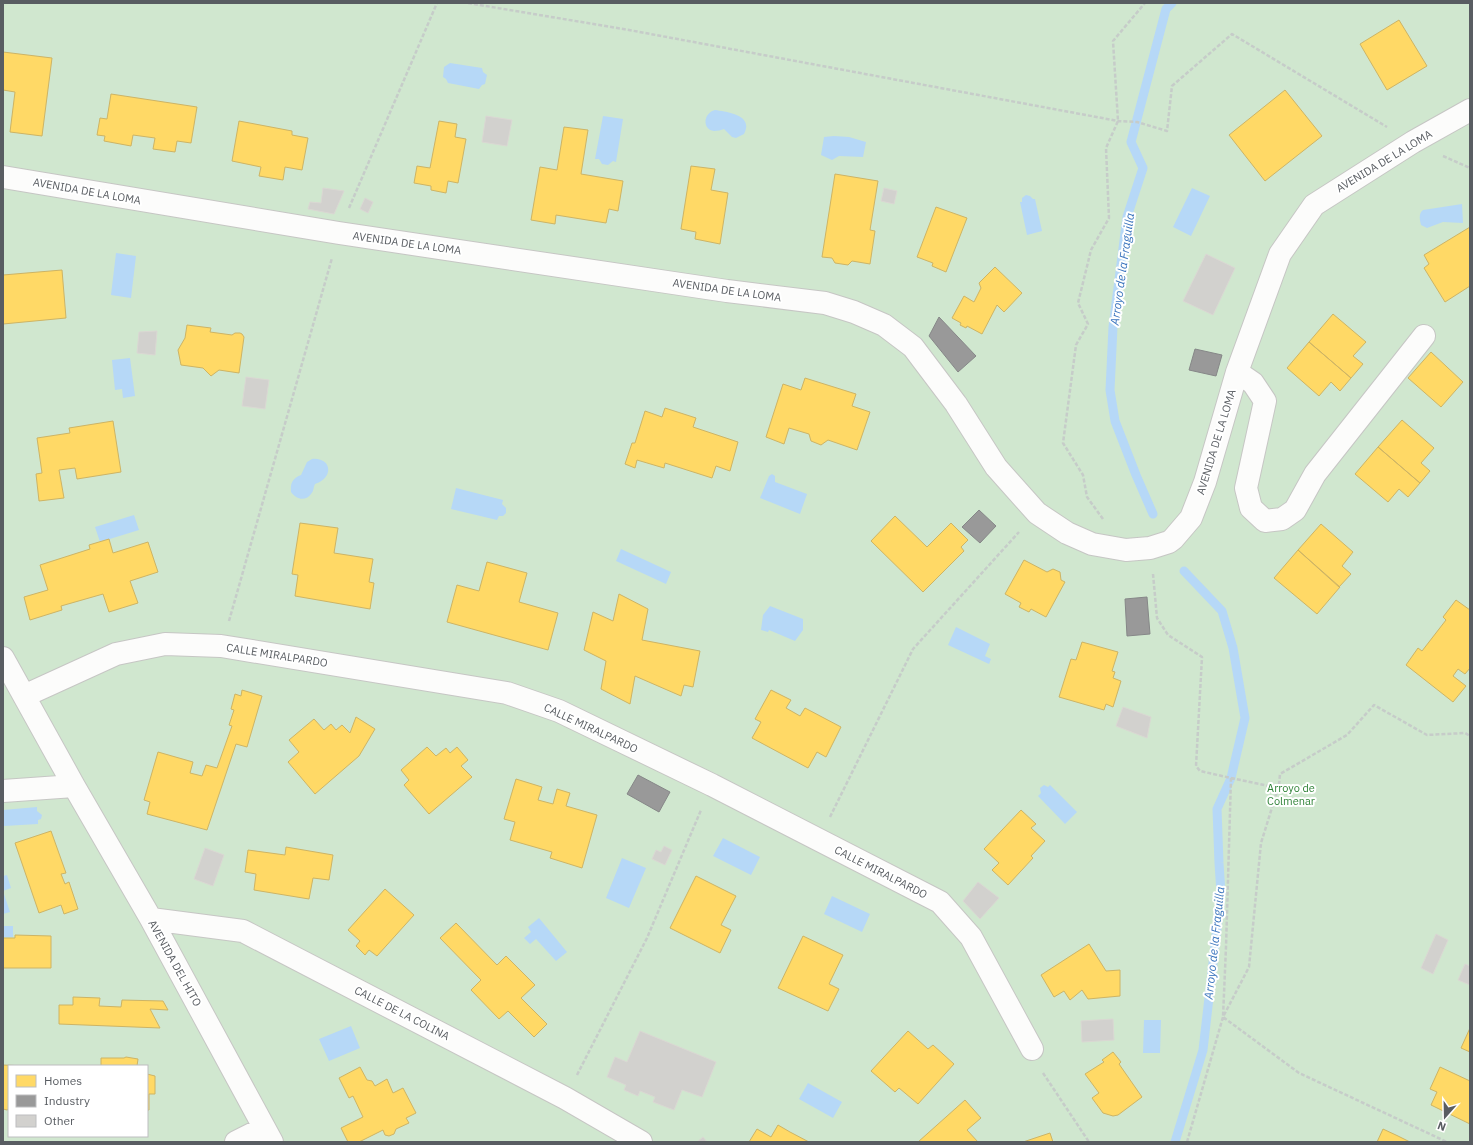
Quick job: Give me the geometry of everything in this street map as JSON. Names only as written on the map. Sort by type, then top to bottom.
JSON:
[{"type":"street","name":"AVENIDA DE LA LOMA","points":[[3,177],[339,233],[727,291],[825,303],[854,312],[884,325],[913,347],[956,404],[996,467],[1037,513],[1067,533],[1092,544],[1126,550],[1150,548],[1169,542],[1191,518],[1205,482],[1237,372],[1280,254],[1314,205],[1413,142],[1470,110]]},
{"type":"street","name":"AVENIDA DE LA LOMA","points":[[1237,372],[1253,383],[1265,401],[1246,488],[1251,508],[1265,520],[1282,519],[1295,510],[1315,474],[1424,336]]},
{"type":"street","name":"CALLE MIRALPARDO","points":[[24,696],[116,654],[165,644],[221,646],[507,693],[559,711],[712,786],[940,902],[971,937],[1032,1049]]},
{"type":"street","name":"AVENIDA DEL HITO","points":[[5,668],[24,696],[151,919],[268,1135]]},
{"type":"street","points":[[3,791],[74,786]]},
{"type":"street","name":"CALLE DE LA COLINA","points":[[151,919],[243,931],[565,1098],[641,1142]]},
{"type":"street","points":[[236,1142],[268,1135]]},
{"type":"path","points":[[221,646],[339,233],[437,3]]},
{"type":"path","points":[[468,3],[637,31],[1118,121],[1137,122],[1168,130],[1172,86],[1232,34],[1413,142],[1470,168]]},
{"type":"path","points":[[1126,550],[1087,497],[1083,475],[1063,443],[1076,345],[1088,324],[1078,303],[1091,250],[1109,218],[1106,148],[1118,121],[1113,41],[1145,3]]},
{"type":"path","points":[[819,841],[913,649],[1037,513]]},
{"type":"path","points":[[1150,548],[1157,618],[1168,636],[1202,657],[1196,766],[1200,771],[1269,786],[1279,785]]},
{"type":"path","points":[[1187,1142],[1223,1017],[1249,967],[1261,843],[1279,785],[1280,774],[1347,735],[1374,705],[1427,735],[1465,733],[1470,736]]},
{"type":"path","points":[[1223,1017],[1231,778]]},
{"type":"path","points":[[565,1098],[647,938],[712,786]]},
{"type":"path","points":[[1223,1017],[1299,1073],[1447,1142]]},
{"type":"path","points":[[1032,1049],[1044,1076],[1089,1142]]},
{"type":"green space","name":"Arroyo de Colmenar","points":[[3,3],[1470,3],[1470,1142],[3,1142]]},
{"type":"water","points":[[450,63],[482,68],[483,72],[487,75],[485,84],[479,89],[448,83],[443,77],[444,67]]},
{"type":"water","points":[[715,110],[733,113],[743,119],[746,123],[744,134],[736,138],[732,137],[724,129],[714,131],[707,128],[706,118],[708,114]]},
{"type":"water","points":[[603,116],[623,119],[616,162],[613,161],[608,165],[602,164],[599,159],[595,159]]},
{"type":"water","points":[[824,137],[849,137],[866,142],[863,157],[839,156],[832,160],[821,155]]},
{"type":"water","points":[[1192,188],[1210,196],[1191,236],[1173,227]]},
{"type":"water","points":[[1026,195],[1035,199],[1042,231],[1027,235],[1020,202],[1022,202],[1022,198]]},
{"type":"water","points":[[1462,204],[1463,223],[1443,222],[1427,228],[1421,225],[1420,215],[1423,210]]},
{"type":"water","points":[[116,253],[136,256],[131,298],[111,295]]},
{"type":"water","points":[[130,358],[135,396],[123,398],[122,389],[115,390],[112,360]]},
{"type":"water","points":[[312,459],[318,459],[327,464],[328,472],[326,477],[315,484],[313,492],[309,496],[301,499],[291,492],[291,486],[294,479],[301,475],[307,462]]},
{"type":"water","points":[[772,474],[775,476],[775,482],[807,494],[800,514],[760,498],[769,476]]},
{"type":"water","points":[[456,488],[503,500],[502,504],[506,508],[506,513],[503,516],[499,516],[497,520],[451,509]]},
{"type":"water","points":[[134,515],[139,530],[100,542],[95,527]]},
{"type":"water","points":[[621,549],[671,572],[666,584],[616,561]]},
{"type":"water","points":[[770,606],[803,619],[803,630],[795,641],[769,630],[768,632],[761,630],[763,615]]},
{"type":"water","points":[[956,627],[990,644],[985,656],[991,659],[989,664],[948,645]]},
{"type":"water","points":[[1044,785],[1048,787],[1050,785],[1077,812],[1065,824],[1038,796],[1041,793],[1040,788]]},
{"type":"water","points":[[37,807],[37,811],[42,815],[41,819],[38,820],[38,824],[4,826],[3,810]]},
{"type":"water","points":[[723,838],[760,857],[751,875],[713,856]]},
{"type":"water","points":[[622,858],[646,868],[629,908],[606,898]]},
{"type":"water","points":[[7,875],[11,888],[3,891],[3,876]]},
{"type":"water","points":[[3,891],[10,912],[3,914]]},
{"type":"water","points":[[832,896],[870,914],[862,932],[824,914]]},
{"type":"water","points":[[539,918],[567,952],[556,961],[536,939],[530,944],[524,938],[531,932],[528,927]]},
{"type":"water","points":[[3,926],[13,926],[13,937],[3,937]]},
{"type":"water","points":[[1144,1020],[1161,1020],[1160,1053],[1143,1053]]},
{"type":"water","points":[[351,1026],[360,1048],[329,1061],[319,1039]]},
{"type":"water","points":[[808,1083],[842,1102],[833,1118],[799,1099]]},
{"type":"building: Homes","points":[[1399,20],[1427,66],[1387,90],[1360,44]]},
{"type":"building: Homes","points":[[3,52],[52,58],[42,136],[10,132],[15,92],[3,90]]},
{"type":"building: Homes","points":[[1285,90],[1322,136],[1265,181],[1229,135]]},
{"type":"building: Homes","points":[[111,94],[197,107],[191,143],[177,141],[175,152],[153,149],[155,138],[133,135],[131,146],[104,141],[105,136],[97,135],[100,118],[107,119]]},
{"type":"building: Homes","points":[[239,121],[292,131],[292,135],[308,138],[302,170],[285,167],[283,180],[259,176],[261,167],[232,161]]},
{"type":"building: Homes","points":[[439,121],[457,124],[455,137],[466,139],[458,183],[448,181],[446,193],[431,190],[431,186],[414,183],[417,166],[430,168]]},
{"type":"building: Homes","points":[[564,127],[588,130],[581,174],[623,181],[618,211],[609,209],[606,223],[556,215],[555,224],[531,220],[540,167],[557,170]]},
{"type":"building: Homes","points":[[691,166],[715,169],[711,190],[728,193],[720,244],[695,239],[696,232],[681,229]]},
{"type":"building: Homes","points":[[835,174],[878,181],[870,230],[875,231],[870,264],[852,261],[848,265],[835,263],[832,258],[822,257]]},
{"type":"building: Homes","points":[[936,207],[967,218],[946,272],[932,266],[933,263],[917,257]]},
{"type":"building: Homes","points":[[1470,227],[1470,286],[1445,302],[1424,268],[1429,264],[1424,255]]},
{"type":"building: Homes","points":[[995,267],[1022,293],[1004,312],[997,305],[982,334],[967,326],[966,328],[960,325],[961,323],[952,318],[964,296],[974,302],[981,288],[979,283]]},
{"type":"building: Homes","points":[[62,270],[66,318],[3,324],[3,275]]},
{"type":"building: Homes","points":[[1333,314],[1366,342],[1353,356],[1363,364],[1351,378],[1309,342]]},
{"type":"building: Homes","points":[[187,325],[211,328],[210,332],[232,335],[235,333],[242,334],[244,337],[239,373],[219,370],[211,376],[203,368],[181,365],[178,350],[185,338]]},
{"type":"building: Homes","points":[[1309,342],[1351,378],[1340,391],[1331,382],[1319,396],[1287,368]]},
{"type":"building: Homes","points":[[1431,352],[1463,382],[1441,407],[1408,378]]},
{"type":"building: Homes","points":[[805,378],[856,394],[852,406],[870,412],[857,450],[828,440],[821,445],[811,441],[809,434],[789,428],[784,444],[766,437],[783,384],[801,390]]},
{"type":"building: Homes","points":[[665,408],[696,418],[693,427],[738,442],[730,471],[716,466],[712,478],[665,463],[664,468],[637,460],[635,468],[625,464],[632,443],[635,443],[645,411],[662,417]]},
{"type":"building: Homes","points":[[1402,420],[1434,448],[1421,463],[1430,471],[1420,483],[1378,447]]},
{"type":"building: Homes","points":[[113,421],[121,472],[77,479],[75,468],[59,470],[64,498],[39,501],[36,474],[42,473],[37,438],[70,433],[69,428]]},
{"type":"building: Homes","points":[[1378,447],[1420,483],[1408,497],[1399,489],[1388,502],[1355,474]]},
{"type":"building: Homes","points":[[895,516],[927,547],[951,523],[968,540],[961,547],[964,551],[923,592],[871,541]]},
{"type":"building: Homes","points":[[300,523],[338,528],[334,553],[373,559],[369,582],[374,583],[370,609],[295,596],[298,575],[292,574]]},
{"type":"building: Homes","points":[[1321,524],[1353,552],[1342,566],[1351,574],[1339,587],[1298,550]]},
{"type":"building: Homes","points":[[109,539],[113,553],[148,542],[158,572],[130,581],[138,603],[109,612],[103,594],[61,606],[62,610],[30,620],[24,597],[48,590],[40,565],[90,549],[89,545]]},
{"type":"building: Homes","points":[[1298,550],[1340,587],[1317,614],[1274,578]]},
{"type":"building: Homes","points":[[1024,560],[1047,572],[1053,569],[1060,572],[1061,580],[1065,582],[1046,617],[1031,609],[1029,612],[1019,607],[1021,603],[1005,594]]},
{"type":"building: Homes","points":[[487,562],[527,573],[519,602],[558,613],[548,650],[447,622],[457,585],[479,591]]},
{"type":"building: Homes","points":[[619,594],[648,609],[642,640],[700,651],[693,687],[684,685],[681,696],[635,676],[630,704],[601,689],[606,661],[584,650],[593,612],[613,621]]},
{"type":"building: Homes","points":[[1456,600],[1470,610],[1470,668],[1465,674],[1458,669],[1453,676],[1466,686],[1453,702],[1406,665],[1418,648],[1422,651],[1446,620],[1443,617]]},
{"type":"building: Homes","points":[[1082,642],[1118,652],[1112,671],[1115,672],[1113,678],[1121,681],[1113,707],[1106,704],[1104,710],[1059,697],[1071,659],[1076,660]]},
{"type":"building: Homes","points":[[242,690],[262,696],[247,747],[236,744],[207,830],[147,814],[150,802],[144,800],[158,752],[193,762],[190,773],[202,776],[206,765],[217,768],[232,726],[229,725],[234,710],[231,709],[235,694],[241,696]]},
{"type":"building: Homes","points":[[771,690],[791,700],[786,708],[800,716],[805,708],[841,727],[826,757],[817,752],[808,768],[752,738],[761,722],[755,719]]},
{"type":"building: Homes","points":[[356,717],[375,729],[359,756],[315,794],[288,762],[299,752],[289,740],[314,719],[324,730],[331,724],[336,730],[342,725],[350,733]]},
{"type":"building: Homes","points":[[427,747],[436,756],[446,748],[450,753],[457,747],[468,760],[461,766],[472,777],[429,814],[404,785],[409,780],[401,770]]},
{"type":"building: Homes","points":[[516,779],[542,787],[538,800],[553,804],[557,789],[570,793],[566,806],[597,815],[582,868],[550,858],[552,852],[510,840],[515,822],[504,819]]},
{"type":"building: Homes","points":[[1021,810],[1036,824],[1031,828],[1045,841],[1031,856],[1033,858],[1008,885],[992,870],[999,863],[984,849]]},
{"type":"building: Homes","points":[[51,831],[66,873],[61,874],[65,884],[69,882],[78,909],[64,914],[61,905],[39,913],[15,843]]},
{"type":"building: Homes","points":[[286,847],[333,855],[329,880],[313,878],[309,899],[254,890],[256,874],[245,872],[248,850],[285,855]]},
{"type":"building: Homes","points":[[696,876],[736,896],[721,925],[731,930],[720,953],[670,928]]},
{"type":"building: Homes","points":[[385,889],[414,915],[377,956],[369,950],[365,955],[356,946],[360,941],[348,930]]},
{"type":"building: Homes","points":[[456,923],[497,965],[506,956],[535,985],[521,998],[547,1024],[534,1037],[508,1011],[499,1019],[471,990],[481,980],[440,938]]},
{"type":"building: Homes","points":[[15,935],[51,936],[51,968],[3,968],[3,938],[15,938]]},
{"type":"building: Homes","points":[[803,936],[843,955],[829,984],[839,989],[828,1011],[778,988]]},
{"type":"building: Homes","points":[[1089,944],[1106,971],[1120,970],[1120,996],[1088,999],[1082,990],[1070,1000],[1064,991],[1054,997],[1041,975]]},
{"type":"building: Homes","points":[[73,997],[100,998],[99,1006],[121,1007],[122,1000],[163,1001],[168,1010],[150,1009],[160,1028],[59,1024],[59,1005],[73,1005]]},
{"type":"building: Homes","points":[[1470,1028],[1470,1052],[1461,1048]]},
{"type":"building: Homes","points":[[908,1031],[928,1049],[933,1045],[954,1064],[918,1104],[899,1088],[895,1092],[871,1071]]},
{"type":"building: Homes","points":[[1113,1052],[1121,1062],[1119,1064],[1142,1097],[1118,1115],[1113,1116],[1103,1113],[1092,1098],[1099,1093],[1085,1074],[1104,1062],[1102,1060]]},
{"type":"building: Homes","points":[[101,1058],[138,1059],[137,1065],[101,1065]]},
{"type":"building: Homes","points":[[3,1065],[8,1065],[8,1110],[3,1109]]},
{"type":"building: Homes","points":[[360,1067],[367,1080],[372,1081],[375,1086],[387,1079],[393,1093],[403,1088],[416,1113],[406,1118],[409,1123],[396,1129],[394,1134],[389,1136],[385,1135],[383,1130],[359,1142],[348,1142],[341,1128],[363,1117],[353,1096],[349,1098],[339,1078]]},
{"type":"building: Homes","points":[[1440,1067],[1470,1081],[1470,1124],[1431,1105],[1437,1092],[1430,1089]]},
{"type":"building: Homes","points":[[148,1074],[155,1076],[155,1094],[149,1094],[149,1110]]},
{"type":"building: Homes","points":[[965,1100],[981,1118],[967,1130],[978,1142],[918,1142]]},
{"type":"building: Homes","points":[[778,1125],[809,1142],[749,1142],[757,1129],[771,1137]]},
{"type":"building: Homes","points":[[1383,1129],[1398,1136],[1410,1142],[1377,1142]]},
{"type":"building: Homes","points":[[1050,1133],[1053,1142],[1023,1142]]},
{"type":"building: Industry","points":[[939,317],[976,356],[958,372],[929,336]]},
{"type":"building: Industry","points":[[1195,349],[1222,355],[1216,376],[1189,370]]},
{"type":"building: Industry","points":[[979,510],[996,526],[980,543],[962,527]]},
{"type":"building: Industry","points":[[1147,597],[1150,634],[1127,636],[1125,599]]},
{"type":"building: Industry","points":[[638,775],[670,792],[659,812],[627,794]]},
{"type":"building: Other","points":[[486,116],[512,120],[507,146],[482,142]]},
{"type":"building: Other","points":[[323,188],[344,191],[334,214],[308,209],[310,202],[321,203]]},
{"type":"building: Other","points":[[884,188],[897,191],[894,204],[881,201]]},
{"type":"building: Other","points":[[365,198],[373,202],[368,213],[360,209]]},
{"type":"building: Other","points":[[1206,254],[1235,268],[1213,315],[1183,301]]},
{"type":"building: Other","points":[[157,331],[155,355],[137,353],[139,332]]},
{"type":"building: Other","points":[[246,377],[269,380],[265,409],[242,406]]},
{"type":"building: Other","points":[[1123,707],[1151,717],[1147,738],[1116,726]]},
{"type":"building: Other","points":[[664,846],[672,850],[665,865],[652,859],[656,850],[661,852]]},
{"type":"building: Other","points":[[205,848],[224,855],[213,886],[194,879]]},
{"type":"building: Other","points":[[978,882],[999,898],[980,919],[963,901]]},
{"type":"building: Other","points":[[1436,934],[1448,940],[1433,974],[1421,968]]},
{"type":"building: Other","points":[[1465,964],[1470,966],[1470,985],[1458,980]]},
{"type":"building: Other","points":[[1113,1019],[1114,1040],[1082,1042],[1081,1021]]},
{"type":"building: Other","points":[[640,1031],[716,1062],[702,1097],[682,1090],[674,1110],[653,1102],[655,1097],[640,1091],[638,1096],[624,1090],[626,1085],[607,1077],[615,1057],[627,1062]]},
{"type":"building: Other","points":[[703,1137],[707,1142],[697,1142]]},
{"type":"waterway","name":"Arroyo de la Fraguilla","points":[[1153,514],[1115,421],[1110,390],[1113,327],[1127,217],[1143,168],[1131,142],[1166,9],[1172,3]]},
{"type":"waterway","name":"Arroyo de la Fraguilla","points":[[1175,1142],[1203,1050],[1221,893],[1217,809],[1231,778],[1245,718],[1233,648],[1222,611],[1184,571]]}]
